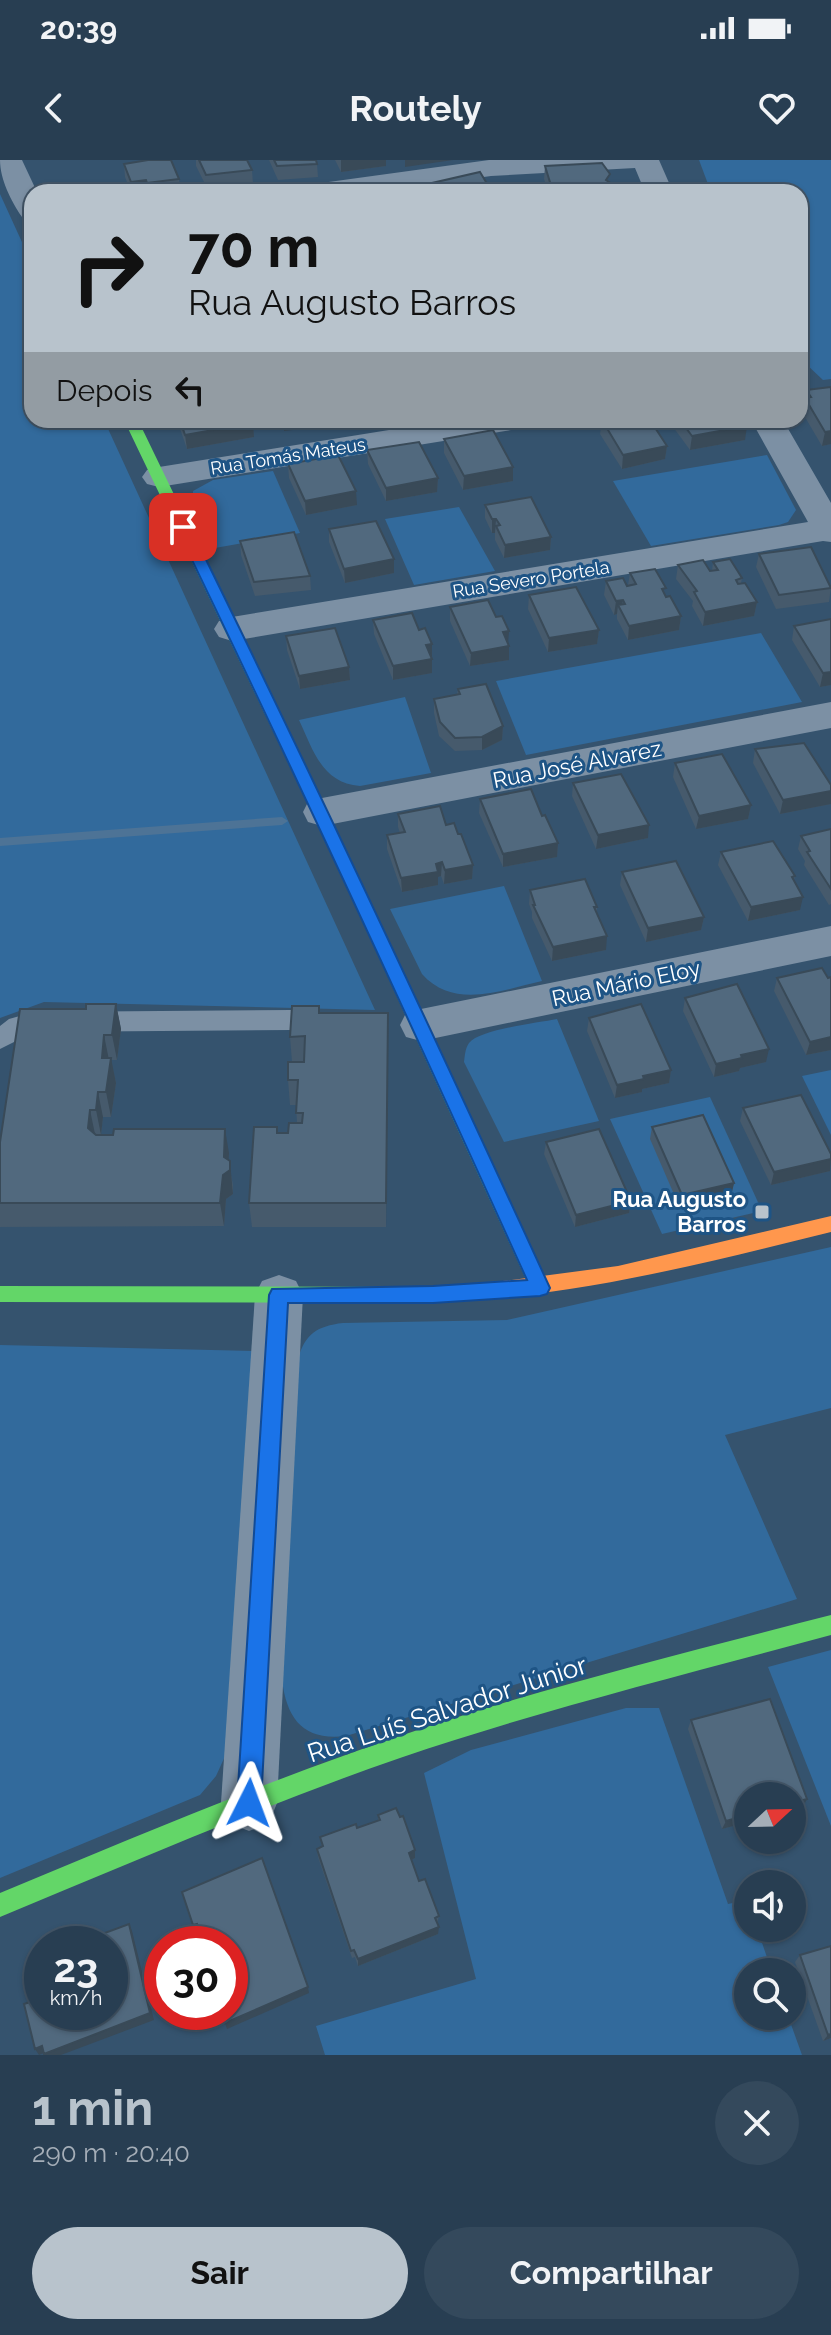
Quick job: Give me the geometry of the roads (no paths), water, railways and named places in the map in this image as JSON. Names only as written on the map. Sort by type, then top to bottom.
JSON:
[{"type":"street","points":[[8,160],[24,194]]},
{"type":"street","points":[[373,184],[491,168],[639,160]]},
{"type":"street","points":[[645,160],[656,184]]},
{"type":"street","points":[[135,428],[322,812],[367,917],[421,1025],[540,1288]]},
{"type":"street","name":"Rua Tomás Mateus","points":[[159,477],[462,428]]},
{"type":"street","points":[[772,428],[830,530]]},
{"type":"street","name":"Rua Severo Portela","points":[[232,629],[830,530]]},
{"type":"street","name":"Rua José Alvarez","points":[[322,812],[831,715]]},
{"type":"street","name":"Rua Mário Eloy","points":[[421,1025],[831,941]]},
{"type":"street","points":[[0,1294],[433,1295],[540,1288],[674,1261],[831,1224]]},
{"type":"street","points":[[249,1803],[279,1295]]},
{"type":"street","name":"Rua Luís Salvador Júnior","points":[[0,1905],[249,1803],[399,1747],[565,1695],[831,1625]]},
{"type":"lane","points":[[0,1039],[18,1026],[34,1022],[291,1020]]},
{"type":"waterway","points":[[0,842],[282,821]]},
{"type":"place","name":"Rua Augusto Barros","points":[[762,1212]]}]
